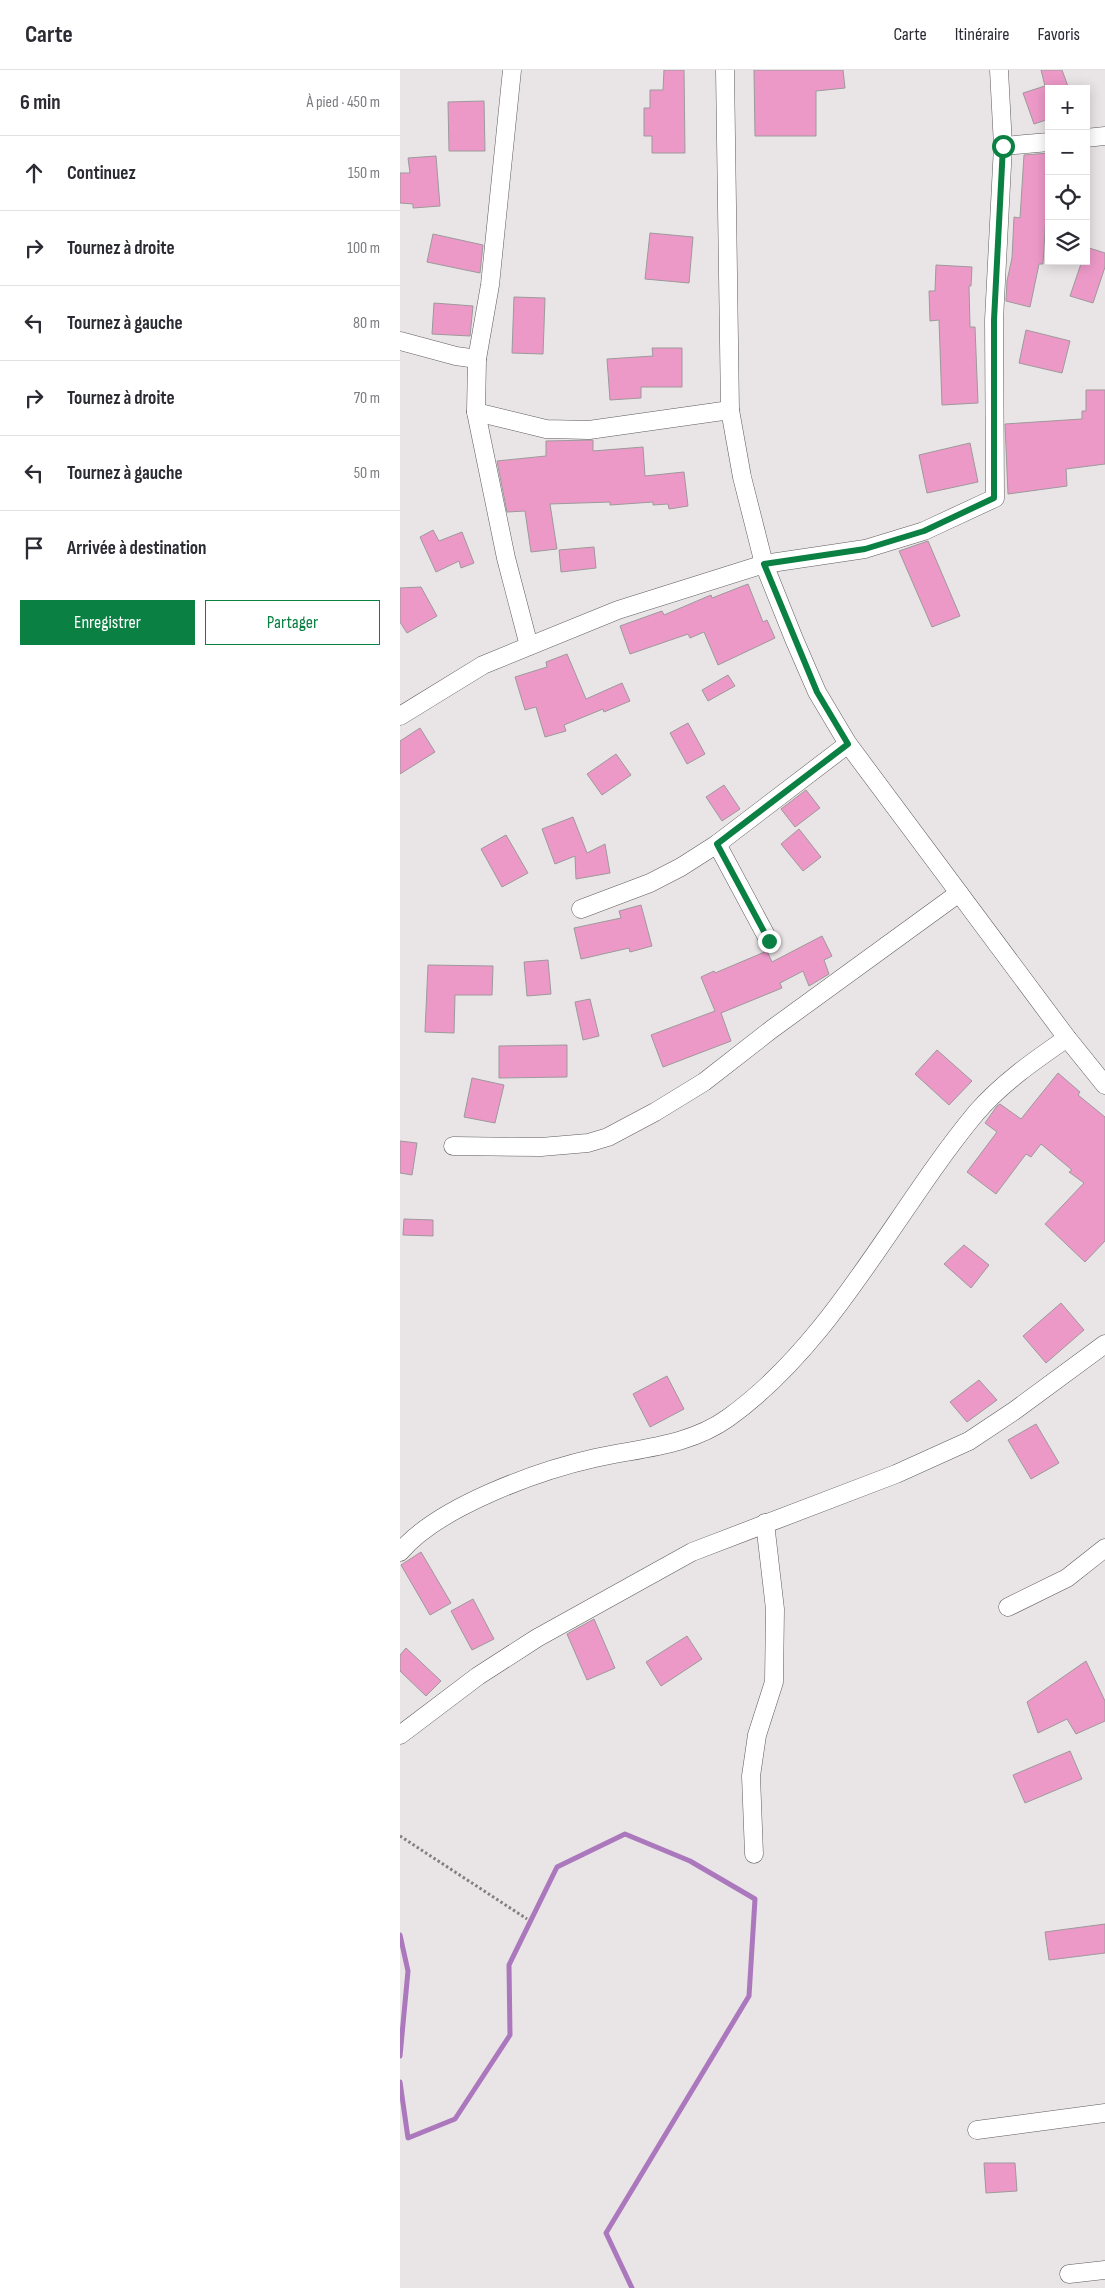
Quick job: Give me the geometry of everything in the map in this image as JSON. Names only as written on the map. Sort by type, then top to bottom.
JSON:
[{"type":"street","points":[[512,70],[490,285],[477,359],[476,412],[506,558],[529,646]]},
{"type":"street","points":[[725,70],[730,410],[742,477],[764,564],[817,692],[848,744],[1105,1085]]},
{"type":"street","points":[[400,716],[483,665],[618,610],[764,564],[865,549],[924,531],[994,498],[994,320],[1003,146],[999,70]]},
{"type":"street","points":[[1090,138],[1105,136]]},
{"type":"street","points":[[1003,146],[1045,142]]},
{"type":"street","points":[[400,341],[456,356],[477,359]]},
{"type":"street","points":[[476,412],[546,430],[589,430],[730,410]]},
{"type":"street","points":[[581,909],[650,883],[681,867],[717,844],[848,744]]},
{"type":"street","points":[[717,844],[769,941]]},
{"type":"street","points":[[453,1146],[541,1147],[588,1143],[608,1137],[655,1112],[704,1082],[772,1029],[959,893]]},
{"type":"street","points":[[400,1552],[411,1539],[438,1521],[504,1486],[594,1458],[638,1451],[689,1438],[726,1419],[780,1375],[822,1326],[977,1112],[1024,1067],[1068,1038]]},
{"type":"street","points":[[400,1735],[478,1676],[536,1638],[692,1552],[896,1474],[970,1441],[1105,1344]]},
{"type":"street","points":[[754,1854],[751,1776],[756,1735],[774,1682],[775,1609],[765,1523]]},
{"type":"street","points":[[1008,1607],[1067,1578],[1105,1548]]},
{"type":"street","points":[[977,2130],[1105,2113]]},
{"type":"street","points":[[1069,2274],[1105,2270]]},
{"type":"path","points":[[400,1836],[527,1919]]},
{"type":"building","points":[[664,70],[684,70],[685,153],[652,153],[652,136],[644,136],[644,108],[650,108],[650,90],[663,90]]},
{"type":"building","points":[[754,70],[843,70],[845,88],[816,91],[816,136],[755,136]]},
{"type":"building","points":[[1041,70],[1062,70],[1068,85],[1045,86]]},
{"type":"building","points":[[1045,86],[1045,120],[1034,124],[1023,93]]},
{"type":"building","points":[[484,101],[485,151],[449,151],[448,102]]},
{"type":"building","points":[[1045,153],[1043,264],[1039,264],[1030,307],[1006,301],[1007,281],[1012,258],[1014,217],[1020,218],[1024,155]]},
{"type":"building","points":[[436,156],[440,206],[413,208],[413,204],[400,203],[400,173],[410,173],[408,158]]},
{"type":"building","points":[[650,233],[693,237],[689,283],[645,279]]},
{"type":"building","points":[[433,234],[483,245],[480,273],[427,262]]},
{"type":"building","points":[[1090,248],[1105,253],[1105,267],[1093,303],[1070,296],[1081,265],[1090,265]]},
{"type":"building","points":[[936,265],[972,267],[971,286],[969,286],[970,327],[975,327],[978,403],[942,405],[939,320],[930,321],[929,291],[935,291]]},
{"type":"building","points":[[514,297],[545,298],[543,354],[512,353]]},
{"type":"building","points":[[434,303],[473,306],[470,336],[432,334]]},
{"type":"building","points":[[1026,330],[1070,341],[1062,373],[1019,363]]},
{"type":"building","points":[[652,348],[682,348],[682,387],[641,387],[641,398],[610,400],[607,359],[653,356]]},
{"type":"building","points":[[1086,390],[1105,390],[1105,464],[1066,469],[1067,486],[1008,494],[1005,424],[1082,419],[1082,411],[1086,411]]},
{"type":"building","points":[[593,440],[593,451],[643,447],[645,476],[684,472],[688,506],[669,509],[668,504],[653,505],[653,502],[610,505],[610,502],[550,504],[557,549],[531,552],[525,511],[507,512],[497,461],[546,456],[546,441]]},
{"type":"building","points":[[970,443],[978,482],[927,493],[919,455]]},
{"type":"building","points":[[433,530],[439,541],[462,532],[474,563],[461,568],[459,561],[436,572],[420,537]]},
{"type":"building","points":[[928,541],[960,616],[932,627],[899,551]]},
{"type":"building","points":[[594,547],[596,568],[561,572],[559,550]]},
{"type":"building","points":[[748,584],[763,622],[767,620],[775,638],[718,665],[704,632],[690,638],[688,634],[630,654],[620,626],[662,611],[664,615],[711,595],[712,598]]},
{"type":"building","points":[[421,587],[437,616],[407,633],[400,622],[400,588]]},
{"type":"building","points":[[567,654],[586,699],[622,683],[630,701],[604,712],[603,709],[564,725],[566,731],[545,737],[536,707],[525,710],[515,677],[547,667],[546,662]]},
{"type":"building","points":[[728,675],[735,686],[708,701],[702,690]]},
{"type":"building","points":[[688,723],[705,754],[687,764],[670,733]]},
{"type":"building","points":[[420,728],[435,752],[400,774],[400,741]]},
{"type":"building","points":[[616,754],[631,775],[602,795],[587,774]]},
{"type":"building","points":[[724,785],[740,809],[722,821],[706,797]]},
{"type":"building","points":[[806,790],[820,808],[795,827],[781,809]]},
{"type":"building","points":[[573,817],[587,853],[605,844],[610,873],[576,879],[575,856],[555,864],[542,829]]},
{"type":"building","points":[[799,829],[821,857],[803,871],[781,844]]},
{"type":"building","points":[[506,835],[528,873],[502,887],[481,849]]},
{"type":"building","points":[[641,905],[652,946],[630,952],[629,948],[581,959],[574,928],[621,918],[619,911]]},
{"type":"building","points":[[822,936],[832,956],[824,960],[829,974],[809,986],[803,971],[780,983],[782,988],[721,1013],[731,1041],[663,1067],[651,1035],[715,1011],[701,977],[767,951],[772,962]]},
{"type":"building","points":[[548,960],[551,994],[527,996],[524,962]]},
{"type":"building","points":[[428,965],[493,966],[492,995],[455,995],[454,1033],[425,1032]]},
{"type":"building","points":[[590,999],[599,1036],[583,1040],[575,1002]]},
{"type":"building","points":[[567,1045],[567,1077],[499,1078],[499,1046]]},
{"type":"building","points":[[937,1050],[972,1081],[949,1105],[915,1074]]},
{"type":"building","points":[[1058,1073],[1080,1092],[1078,1095],[1105,1117],[1105,1241],[1085,1262],[1045,1224],[1084,1183],[1069,1172],[1072,1170],[1041,1144],[1031,1157],[1026,1154],[996,1194],[967,1172],[997,1132],[985,1123],[997,1106],[1000,1104],[1021,1119]]},
{"type":"building","points":[[472,1078],[504,1085],[495,1123],[464,1117]]},
{"type":"building","points":[[400,1141],[417,1143],[412,1175],[400,1173]]},
{"type":"building","points":[[404,1219],[433,1220],[433,1236],[403,1235]]},
{"type":"building","points":[[964,1245],[989,1265],[971,1288],[944,1264]]},
{"type":"building","points":[[1061,1303],[1084,1330],[1046,1363],[1023,1336]]},
{"type":"building","points":[[667,1376],[684,1409],[650,1427],[633,1394]]},
{"type":"building","points":[[979,1380],[997,1400],[967,1422],[950,1402]]},
{"type":"building","points":[[1036,1424],[1059,1463],[1031,1479],[1008,1440]]},
{"type":"building","points":[[421,1552],[451,1603],[430,1615],[401,1565]]},
{"type":"building","points":[[473,1599],[494,1639],[472,1650],[451,1611]]},
{"type":"building","points":[[594,1619],[615,1668],[587,1680],[567,1634]]},
{"type":"building","points":[[687,1636],[702,1659],[661,1686],[646,1662]]},
{"type":"building","points":[[406,1648],[441,1681],[426,1696],[400,1671],[400,1655]]},
{"type":"building","points":[[1086,1661],[1105,1701],[1105,1721],[1076,1734],[1067,1719],[1038,1733],[1027,1702]]},
{"type":"building","points":[[1070,1751],[1082,1779],[1025,1803],[1013,1775]]},
{"type":"building","points":[[1105,1924],[1105,1953],[1049,1960],[1045,1932]]},
{"type":"building","points":[[984,2163],[1015,2163],[1017,2191],[986,2193]]},
{"type":"waterway","points":[[400,2082],[408,2138],[455,2119],[510,2035],[509,1965],[557,1867],[625,1834],[690,1861],[755,1899],[749,1996],[606,2233],[632,2288]]},
{"type":"waterway","points":[[400,1935],[408,1971],[400,2056]]},
{"type":"route","points":[[769,941],[717,844],[848,744],[817,692],[764,564],[865,549],[924,531],[994,498],[994,320],[1003,146]]}]
